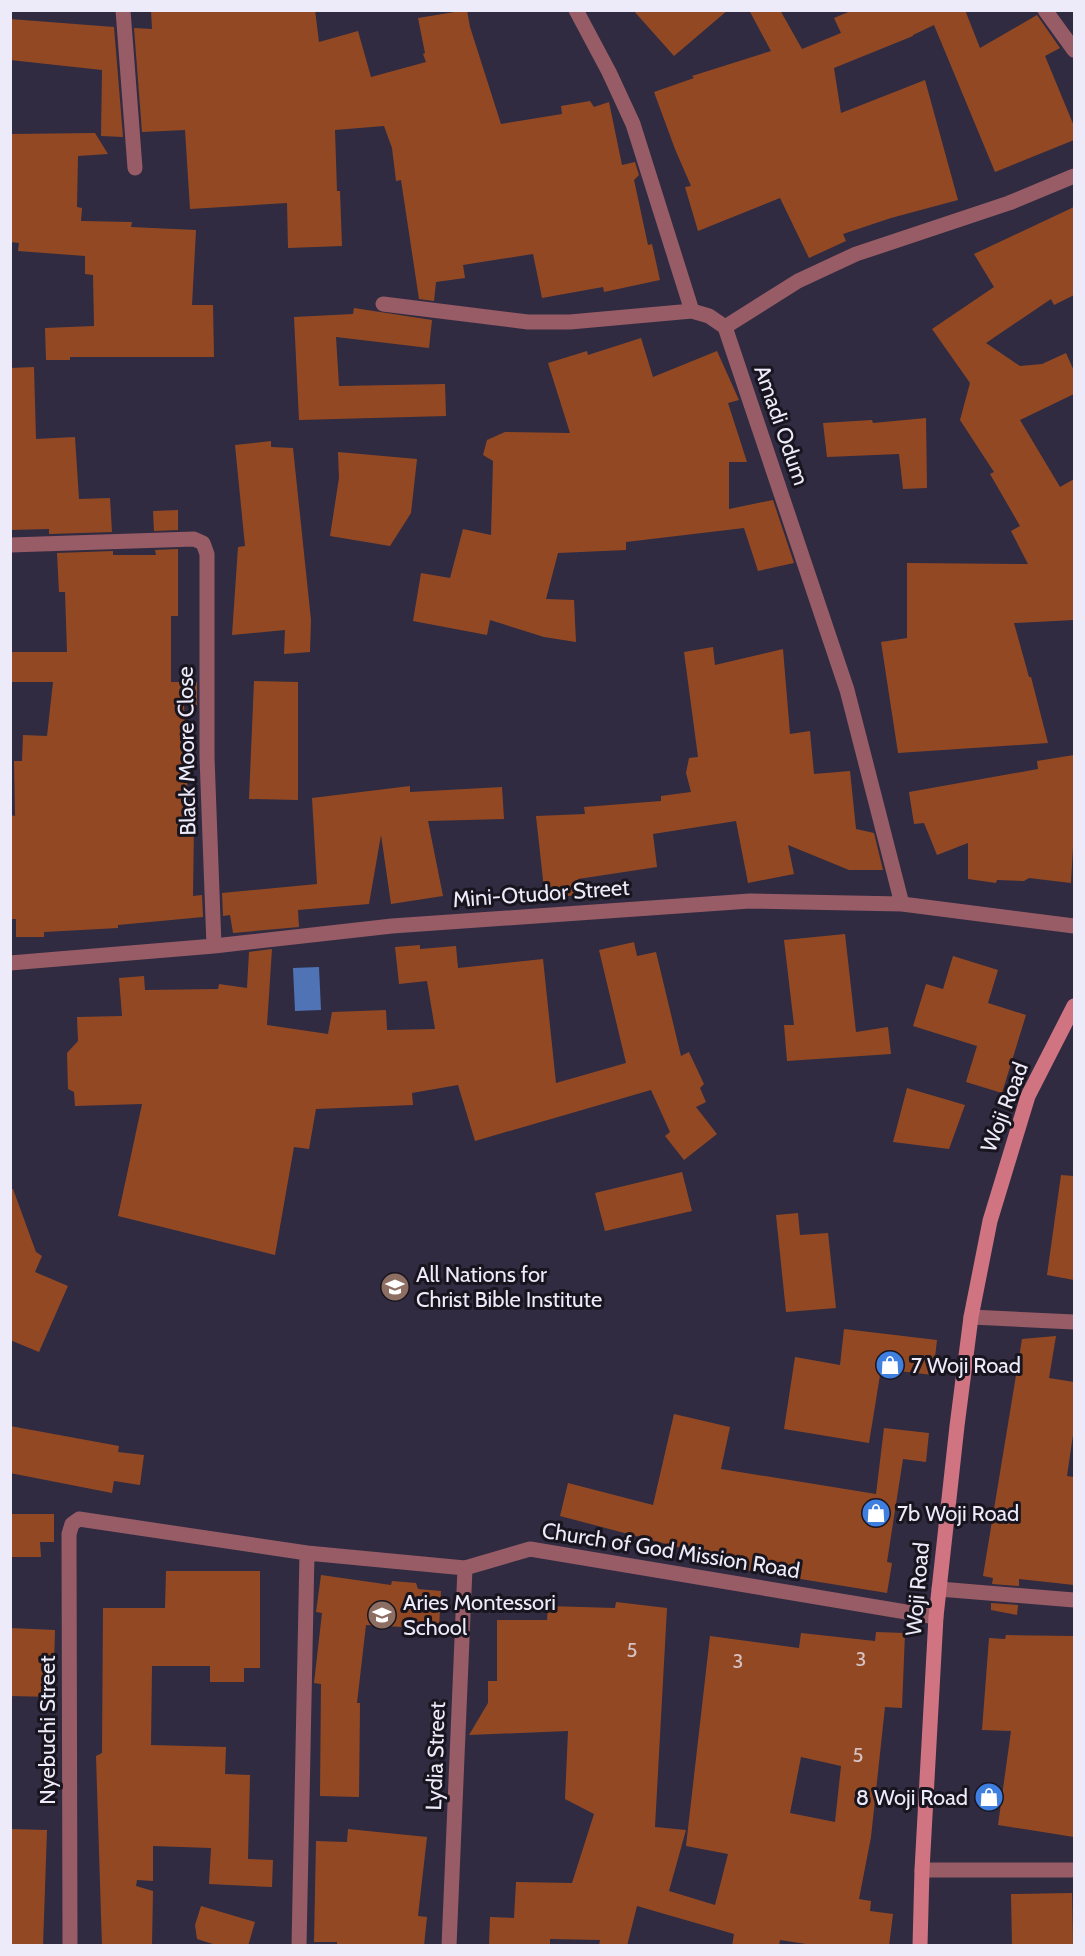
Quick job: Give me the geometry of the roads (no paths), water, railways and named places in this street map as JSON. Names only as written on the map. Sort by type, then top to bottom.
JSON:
[{"type":"main road","name":"Woji Road","points":[[920,1946],[936,1617],[971,1317],[990,1221],[1028,1096],[1074,1006]]},
{"type":"street","points":[[123,10],[135,168]]},
{"type":"street","points":[[576,10],[633,124],[692,311]]},
{"type":"street","points":[[1045,10],[1074,50]]},
{"type":"street","points":[[383,304],[528,322],[570,321],[692,311],[709,316],[725,327],[798,281],[836,262],[1009,203],[1074,176]]},
{"type":"street","name":"Amadi Odum","points":[[725,327],[847,690],[902,904]]},
{"type":"street","name":"Black Moore Close","points":[[10,545],[194,539],[203,543],[207,554],[207,758],[214,946]]},
{"type":"street","name":"Mini-Otudor Street","points":[[10,963],[214,946],[392,926],[750,901],[902,904],[1074,926]]},
{"type":"street","points":[[971,1317],[1074,1322]]},
{"type":"street","name":"Church of God Mission Road","points":[[79,1519],[307,1553],[465,1568],[530,1549],[936,1617]]},
{"type":"street","name":"Nyebuchi Street","points":[[69,1946],[69,1534],[72,1524],[79,1519]]},
{"type":"street","points":[[299,1946],[307,1553]]},
{"type":"street","name":"Lydia Street","points":[[449,1946],[465,1568]]},
{"type":"street","points":[[939,1589],[1074,1600]]},
{"type":"street","points":[[922,1870],[1074,1870]]},
{"type":"water","points":[[319,967],[321,1010],[295,1011],[293,968]]},
{"type":"place","name":"All Nations for Christ Bible Institute","points":[[395,1287]]},
{"type":"place","name":"7 Woji Road","points":[[890,1365]]},
{"type":"place","name":"7b Woji Road","points":[[876,1513]]},
{"type":"place","name":"Aries Montessori School","points":[[382,1615]]},
{"type":"place","name":"8 Woji Road","points":[[989,1797]]}]
